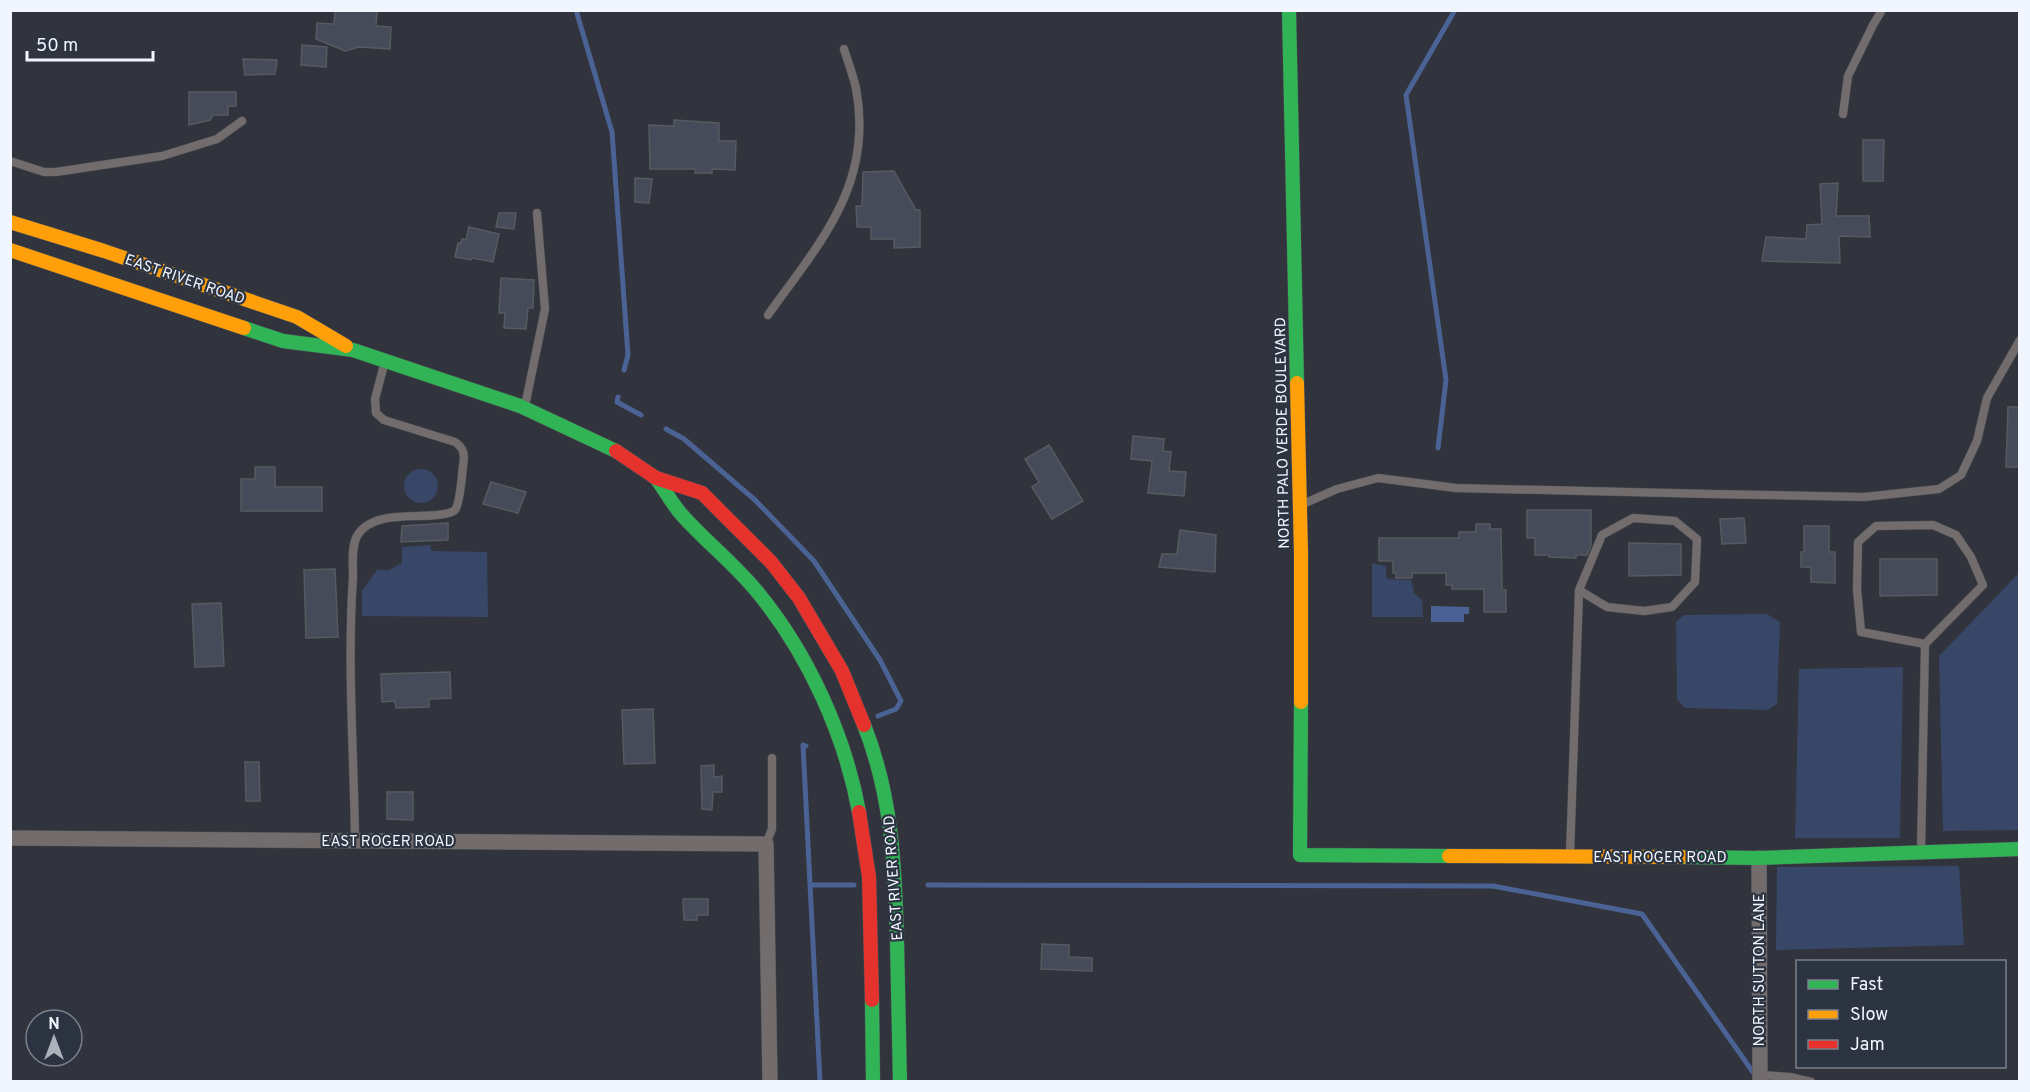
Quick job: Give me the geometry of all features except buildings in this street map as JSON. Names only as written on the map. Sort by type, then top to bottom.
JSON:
[{"type":"main road","name":"NORTH PALO VERDE BOULEVARD","points":[[1289,10],[1301,553],[1300,855]]},
{"type":"main road","name":"EAST RIVER ROAD","points":[[10,222],[104,251],[297,317],[353,350],[524,408],[621,453],[656,478],[702,493],[771,562],[823,637],[858,707],[880,772],[893,836],[897,894],[900,1082]]},
{"type":"main road","name":"EAST RIVER ROAD","points":[[10,250],[283,342],[353,350]]},
{"type":"main road","name":"EAST RIVER ROAD","points":[[656,478],[684,517],[721,551],[765,602],[805,664],[842,746],[855,790],[865,838],[869,875],[873,1082]]},
{"type":"main road","name":"EAST ROGER ROAD","points":[[1300,855],[1759,858],[2019,849]]},
{"type":"street","name":"EAST ROGER ROAD","points":[[10,838],[766,844]]},
{"type":"street","points":[[766,844],[770,1082]]},
{"type":"street","name":"NORTH SUTTON LANE","points":[[1759,858],[1760,1078]]},
{"type":"lane","points":[[1843,114],[1848,76],[1882,10]]},
{"type":"lane","points":[[768,315],[821,241],[843,204],[851,182],[860,140],[856,88],[844,49]]},
{"type":"lane","points":[[10,161],[44,172],[56,172],[162,156],[217,140],[242,121]]},
{"type":"lane","points":[[524,408],[545,309],[537,213]]},
{"type":"lane","points":[[1299,505],[1337,489],[1378,478],[1456,488],[1711,494],[1864,497],[1939,489],[1961,475],[1977,441],[1987,398],[2019,340]]},
{"type":"lane","points":[[355,841],[349,624],[356,539],[367,525],[383,519],[448,514],[454,510],[458,504],[464,463],[464,452],[455,442],[384,420],[376,413],[375,399],[385,361]]},
{"type":"lane","points":[[1570,856],[1579,590],[1602,535],[1633,518],[1675,521],[1697,539],[1695,582],[1672,607],[1644,611],[1607,607],[1579,590]]},
{"type":"lane","points":[[1920,852],[1924,644],[1983,585],[1971,557],[1956,535],[1933,525],[1876,526],[1858,542],[1857,589],[1861,632],[1924,644]]},
{"type":"lane","points":[[766,844],[772,829],[772,758]]},
{"type":"lane","points":[[1760,1078],[1790,1077],[1811,1082]]},
{"type":"shaded area","points":[[421,469],[433,474],[438,486],[433,498],[421,503],[409,498],[404,486],[409,474]]},
{"type":"shaded area","points":[[430,545],[432,551],[487,552],[488,617],[362,616],[362,591],[377,570],[389,570],[402,563],[402,547]]},
{"type":"shaded area","points":[[1372,563],[1386,566],[1388,579],[1412,582],[1414,593],[1422,600],[1423,617],[1372,617]]},
{"type":"shaded area","points":[[2019,573],[2019,830],[1943,831],[1939,656]]},
{"type":"shaded area","points":[[1431,606],[1469,607],[1469,614],[1464,614],[1464,622],[1431,622]]},
{"type":"shaded area","points":[[1767,614],[1780,622],[1777,704],[1768,710],[1685,708],[1677,699],[1676,622],[1684,615]]},
{"type":"shaded area","points":[[1903,667],[1900,838],[1795,838],[1799,669]]},
{"type":"shaded area","points":[[1959,866],[1964,945],[1776,950],[1777,867]]},
{"type":"waterway","points":[[576,10],[612,132],[628,355],[624,370]]},
{"type":"waterway","points":[[1438,448],[1446,380],[1406,95],[1455,10]]},
{"type":"waterway","points":[[618,397],[617,402],[641,415]]},
{"type":"waterway","points":[[666,429],[684,439],[755,500],[814,561],[880,660],[901,701],[896,709],[878,716]]},
{"type":"waterway","points":[[806,746],[803,745],[820,1082]]},
{"type":"waterway","points":[[811,885],[854,885]]},
{"type":"waterway","points":[[928,885],[1493,886],[1642,914],[1755,1075]]},
{"type":"traffic: fast","points":[[1289,10],[1297,383]]},
{"type":"traffic: fast","points":[[244,328],[283,341],[353,350],[520,406],[616,451]]},
{"type":"traffic: fast","points":[[656,478],[682,515],[759,594],[793,643],[834,725],[853,783],[859,812]]},
{"type":"traffic: fast","points":[[1301,702],[1300,855],[1449,856]]},
{"type":"traffic: fast","points":[[864,725],[881,778],[893,859],[900,1082]]},
{"type":"traffic: fast","points":[[1682,857],[1759,858],[2020,849]]},
{"type":"traffic: fast","points":[[872,1000],[873,1082]]},
{"type":"traffic: slow","points":[[10,222],[104,251],[297,317],[346,346]]},
{"type":"traffic: slow","points":[[10,250],[244,328]]},
{"type":"traffic: slow","points":[[1297,383],[1301,553],[1301,702]]},
{"type":"traffic: slow","points":[[1449,856],[1682,857]]},
{"type":"traffic: jam","points":[[616,451],[656,478],[702,493],[771,562],[799,598],[842,671],[864,725]]},
{"type":"traffic: jam","points":[[859,812],[869,877],[872,1000]]}]
